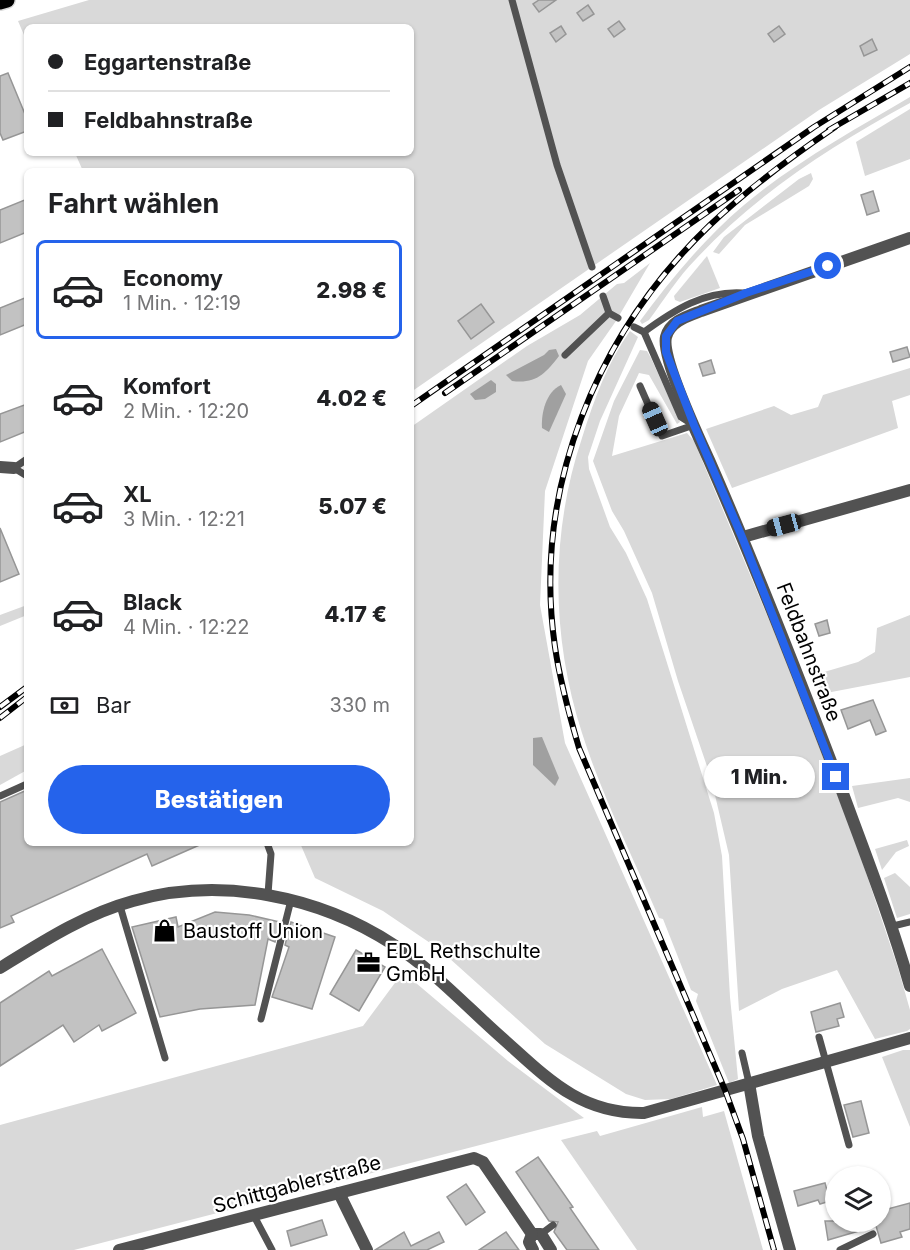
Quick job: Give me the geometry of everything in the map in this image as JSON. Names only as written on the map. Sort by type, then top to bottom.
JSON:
[{"type":"main road","points":[[0,2],[7,0]]},
{"type":"street","points":[[746,293],[910,238]]},
{"type":"street","name":"Feldbahnstraße","points":[[746,293],[677,321],[666,336],[666,352],[694,425],[742,537],[893,926],[910,986]]},
{"type":"street","points":[[0,467],[14,468]]},
{"type":"street","points":[[742,537],[910,490]]},
{"type":"street","points":[[0,968],[73,925],[135,900],[202,890],[268,894],[340,916],[394,945],[552,1083],[598,1108],[620,1113],[644,1113],[910,1038]]},
{"type":"street","points":[[749,1083],[758,1136],[790,1250]]},
{"type":"street","name":"Schittgablerstraße","points":[[119,1250],[474,1158],[483,1162],[536,1234]]},
{"type":"street","points":[[339,1193],[367,1250]]},
{"type":"street","points":[[533,1250],[529,1242],[536,1234],[551,1250]]},
{"type":"lane","points":[[512,0],[557,165],[592,267]]},
{"type":"lane","points":[[644,332],[675,308],[724,291],[746,293]]},
{"type":"lane","points":[[603,296],[609,313],[618,318]]},
{"type":"lane","points":[[565,355],[609,313]]},
{"type":"lane","points":[[634,327],[644,332],[681,417],[694,425]]},
{"type":"lane","points":[[640,386],[662,436],[694,425]]},
{"type":"lane","points":[[24,461],[14,468],[24,474]]},
{"type":"lane","points":[[0,796],[24,785]]},
{"type":"lane","points":[[268,846],[271,854],[268,894]]},
{"type":"lane","points":[[261,1019],[291,900]]},
{"type":"lane","points":[[120,906],[165,1058]]},
{"type":"lane","points":[[893,926],[910,922]]},
{"type":"lane","points":[[819,1037],[849,1144]]},
{"type":"lane","points":[[742,1053],[749,1083]]},
{"type":"lane","points":[[254,1216],[272,1250]]},
{"type":"lane","points":[[536,1234],[554,1226]]},
{"type":"lane","points":[[840,1250],[873,1234]]},
{"type":"shaded area","points":[[89,0],[910,0],[910,54],[819,110],[414,390],[414,168],[82,168],[76,156],[414,156],[414,24],[24,24],[24,35],[18,21]]},
{"type":"shaded area","points":[[910,97],[910,103],[824,154],[744,213],[689,266],[649,320],[642,324],[640,321],[689,260],[744,205],[804,161]]},
{"type":"shaded area","points":[[910,109],[910,159],[865,176],[856,142]]},
{"type":"shaded area","points":[[811,173],[813,179],[809,186],[745,225],[719,254],[713,252],[724,237],[799,179]]},
{"type":"shaded area","points":[[707,256],[720,288],[680,302],[675,300],[674,296]]},
{"type":"shaded area","points":[[650,263],[616,321],[588,361],[545,491],[540,605],[565,743],[717,1085],[671,1099],[645,1100],[626,1094],[545,1044],[439,949],[383,911],[315,878],[301,846],[414,846],[414,425],[527,346],[580,315],[617,284],[624,283]]},
{"type":"shaded area","points":[[630,331],[638,337],[600,421],[588,457],[589,469],[610,527],[626,553],[647,599],[714,813],[722,856],[730,997],[738,1079],[729,1083],[696,1001],[698,994],[691,990],[663,919],[659,918],[599,780],[582,733],[564,659],[558,585],[564,511],[582,438],[596,396],[614,356]]},
{"type":"shaded area","points":[[556,349],[559,356],[549,368],[534,379],[512,381],[506,375],[544,355],[549,350]]},
{"type":"shaded area","points":[[640,350],[647,351],[651,358],[680,422],[677,424],[649,375],[639,373],[619,416],[612,456],[687,433],[694,441],[785,658],[856,843],[910,1010],[910,1029],[907,1031],[875,1039],[837,970],[782,989],[739,1011],[729,855],[711,778],[678,681],[652,593],[624,531],[612,511],[593,461],[614,401]]},
{"type":"shaded area","points":[[910,368],[910,395],[892,401],[898,428],[732,488],[706,429],[774,406],[791,415],[818,407],[823,395]]},
{"type":"shaded area","points":[[491,380],[496,384],[496,392],[485,399],[475,400],[470,394]]},
{"type":"shaded area","points":[[561,385],[566,394],[549,432],[542,428],[542,416],[548,398]]},
{"type":"shaded area","points":[[24,606],[24,616],[0,626],[0,615]]},
{"type":"shaded area","points":[[910,615],[910,677],[821,694],[814,675],[858,662],[875,652],[877,628]]},
{"type":"shaded area","points":[[542,737],[559,778],[555,786],[533,765],[533,738]]},
{"type":"shaded area","points":[[24,745],[24,772],[0,785],[0,756]]},
{"type":"shaded area","points":[[910,778],[910,802],[898,798],[858,808],[852,786]]},
{"type":"shaded area","points":[[907,840],[909,846],[896,852],[882,870],[875,849]]},
{"type":"shaded area","points":[[895,873],[910,887],[910,914],[897,918],[884,878]]},
{"type":"shaded area","points":[[403,972],[508,1061],[584,1118],[74,1250],[0,1250],[0,1125],[363,1026]]},
{"type":"shaded area","points":[[910,1050],[910,1127],[882,1057]]},
{"type":"shaded area","points":[[702,1107],[703,1117],[724,1111],[763,1250],[637,1250],[561,1140],[597,1131],[600,1136]]},
{"type":"building","points":[[539,0],[556,0],[539,12],[533,4]]},
{"type":"building","points":[[588,5],[594,14],[583,21],[577,13]]},
{"type":"building","points":[[619,21],[625,29],[614,37],[608,29]]},
{"type":"building","points":[[561,26],[566,34],[556,42],[550,33]]},
{"type":"building","points":[[779,26],[785,34],[774,42],[768,34]]},
{"type":"building","points":[[872,39],[877,50],[864,56],[860,46]]},
{"type":"building","points":[[8,73],[24,112],[24,132],[3,140],[0,133],[0,76]]},
{"type":"building","points":[[873,191],[879,211],[867,215],[861,195]]},
{"type":"building","points":[[24,200],[24,233],[0,243],[0,210]]},
{"type":"building","points":[[24,298],[24,325],[0,335],[0,308]]},
{"type":"building","points":[[481,304],[494,322],[471,339],[458,321]]},
{"type":"building","points":[[907,347],[910,357],[893,362],[890,352]]},
{"type":"building","points":[[711,360],[715,373],[703,376],[699,364]]},
{"type":"building","points":[[24,405],[24,432],[0,442],[0,414]]},
{"type":"building","points":[[0,528],[19,574],[0,582]]},
{"type":"building","points":[[827,620],[830,633],[819,636],[815,624]]},
{"type":"building","points":[[873,700],[886,731],[876,735],[870,720],[848,729],[841,710]]},
{"type":"building","points":[[24,791],[24,846],[197,846],[152,866],[147,854],[11,916],[14,922],[0,928],[0,802]]},
{"type":"building","points":[[215,912],[249,915],[280,922],[275,942],[268,939],[255,1005],[200,1009],[160,1017],[132,927],[176,917],[178,927]]},
{"type":"building","points":[[291,922],[335,937],[312,1009],[272,997],[289,947],[285,945]]},
{"type":"building","points":[[102,949],[136,1013],[102,1031],[99,1025],[74,1042],[63,1025],[0,1066],[0,1003],[49,971],[52,976]]},
{"type":"building","points":[[356,950],[385,967],[359,1011],[330,994]]},
{"type":"building","points":[[840,1003],[844,1017],[837,1019],[839,1026],[816,1032],[811,1012]]},
{"type":"building","points":[[861,1101],[869,1133],[853,1137],[844,1105]]},
{"type":"building","points":[[538,1157],[573,1207],[570,1208],[599,1250],[567,1250],[554,1232],[558,1222],[549,1221],[516,1172]]},
{"type":"building","points":[[825,1183],[825,1202],[820,1204],[818,1200],[798,1206],[794,1191]]},
{"type":"building","points":[[466,1184],[485,1212],[466,1225],[447,1197]]},
{"type":"building","points":[[910,1203],[910,1229],[900,1232],[902,1237],[881,1243],[878,1232],[891,1232],[891,1208]]},
{"type":"building","points":[[322,1220],[327,1235],[291,1246],[287,1231]]},
{"type":"building","points":[[404,1232],[411,1246],[439,1232],[444,1242],[427,1250],[375,1250]]},
{"type":"building","points":[[506,1232],[519,1250],[479,1250]]},
{"type":"building","points":[[827,1232],[855,1232],[828,1240]]},
{"type":"railway","points":[[414,404],[814,127],[910,67]]},
{"type":"railway","points":[[829,130],[910,83]]},
{"type":"railway","points":[[774,1250],[743,1139],[725,1090],[579,748],[557,660],[550,588],[554,530],[564,473],[582,417],[605,364],[635,314],[670,268],[710,225],[771,173],[835,127]]},
{"type":"railway","points":[[445,393],[739,190]]},
{"type":"railway","points":[[0,707],[24,689]]},
{"type":"railway","points":[[0,718],[24,699]]},
{"type":"place","name":"Baustoff Union","points":[[165,931]]},
{"type":"place","name":"EDL Rethschulte GmbH","points":[[368,962]]},
{"type":"route","points":[[828,266],[746,293],[677,321],[666,336],[666,352],[796,670],[836,777]]}]
